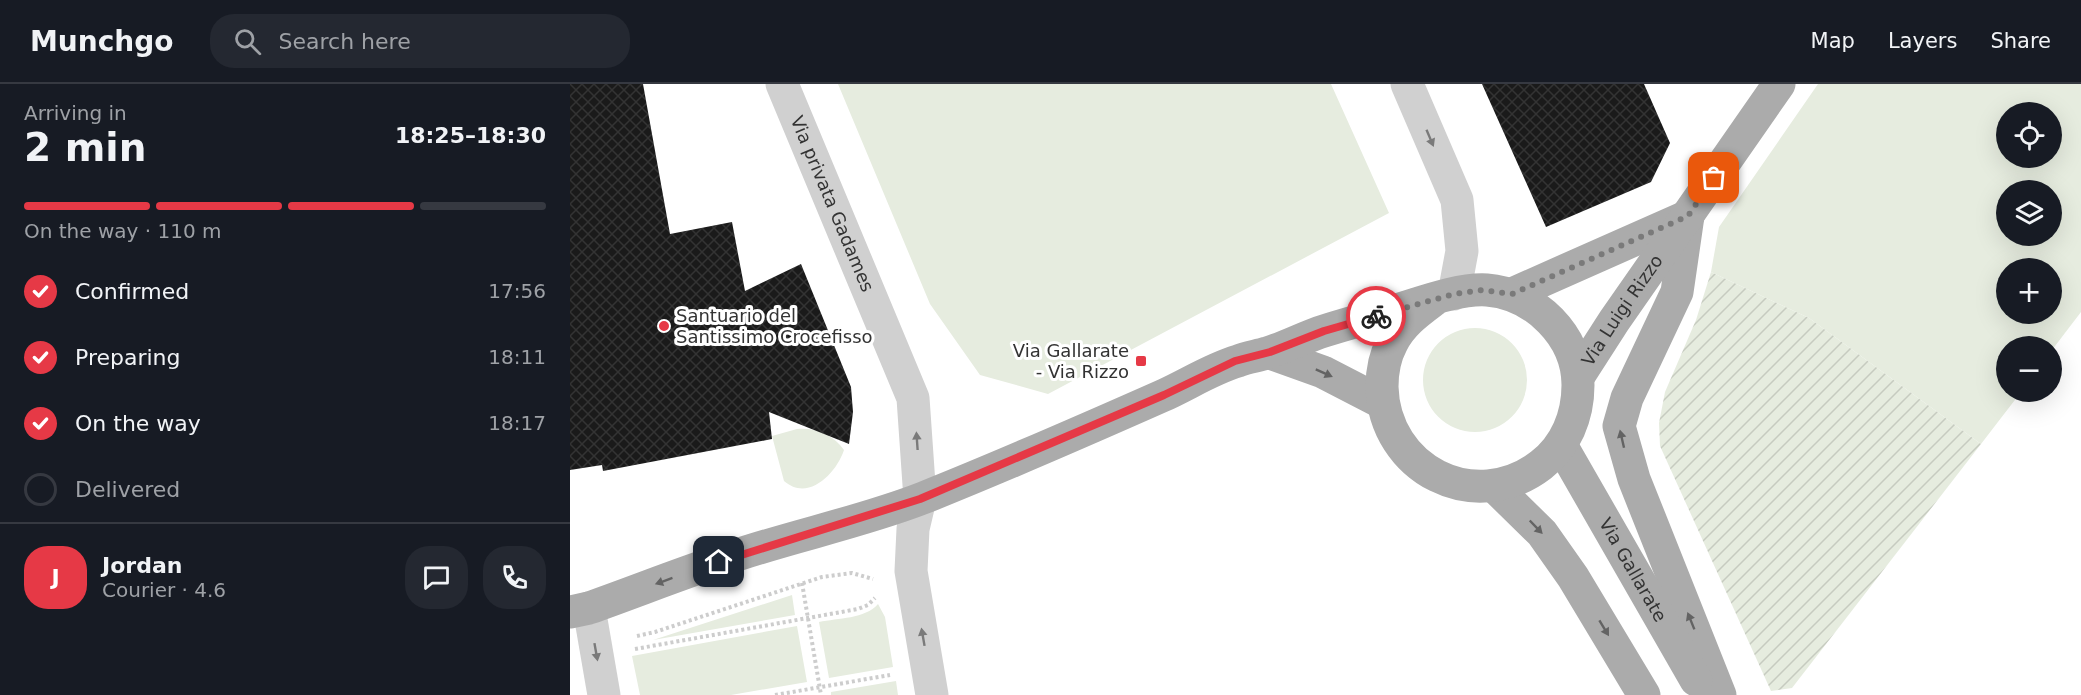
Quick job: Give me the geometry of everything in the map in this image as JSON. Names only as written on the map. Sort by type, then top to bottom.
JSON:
[{"type":"main road","name":"Via Luigi Rizzo","points":[[1578,377],[1614,321],[1779,84]]},
{"type":"main road","points":[[1688,216],[1677,292],[1628,398],[1619,426],[1634,479],[1720,695]]},
{"type":"main road","name":"Via Luigi Rizzo","points":[[1512,294],[1688,216]]},
{"type":"main road","points":[[580,610],[740,554],[920,499],[1164,395],[1235,361],[1270,352],[1324,331],[1444,297],[1483,290],[1512,294],[1537,307],[1557,327],[1571,351],[1578,377],[1578,401],[1572,424],[1561,445],[1542,465],[1520,478],[1494,486],[1469,486],[1444,480],[1421,468],[1403,450],[1389,428],[1383,403],[1382,372],[1391,343],[1409,319],[1444,297]]},
{"type":"main road","points":[[1270,352],[1323,372],[1383,403]]},
{"type":"main road","name":"Via Gallarate","points":[[1561,445],[1705,695]]},
{"type":"main road","points":[[1494,486],[1542,533],[1573,578],[1644,695]]},
{"type":"street","name":"Via privata Gadames","points":[[782,84],[913,398],[920,499],[913,530],[912,571],[932,695]]},
{"type":"street","points":[[1407,84],[1456,200],[1462,251],[1444,297]]},
{"type":"street","points":[[580,610],[604,695]]},
{"type":"path","points":[[627,638],[655,632],[836,573],[852,573],[876,580]]},
{"type":"path","points":[[802,583],[821,695]]},
{"type":"path","points":[[632,650],[864,608],[879,593]]},
{"type":"path","points":[[775,695],[895,674]]},
{"type":"shaded area","points":[[838,84],[1331,84],[1389,213],[1048,394],[980,375],[930,304]]},
{"type":"shaded area","points":[[1818,84],[2081,84],[2081,312],[2062,337],[1996,336],[1996,402],[2013,402],[1981,444],[1809,318],[1711,272],[1719,227]]},
{"type":"shaded area","points":[[1711,272],[1809,318],[1981,444],[1792,688],[1771,691],[1660,446],[1659,423],[1665,392],[1696,320]]},
{"type":"shaded area","points":[[1475,328],[1495,332],[1512,343],[1523,360],[1527,380],[1523,400],[1512,417],[1495,428],[1475,432],[1455,428],[1438,417],[1427,400],[1423,380],[1427,360],[1438,343],[1455,332]]},
{"type":"shaded area","points":[[797,429],[811,429],[824,433],[844,450],[828,476],[811,487],[793,487],[784,481],[772,436]]},
{"type":"shaded area","points":[[792,595],[795,615],[653,640]]},
{"type":"shaded area","points":[[878,604],[885,617],[893,667],[829,678],[819,622],[866,613]]},
{"type":"shaded area","points":[[797,626],[807,682],[731,695],[640,695],[632,656]]},
{"type":"shaded area","points":[[896,681],[898,695],[831,695],[831,692]]},
{"type":"building","points":[[570,84],[643,84],[670,234],[732,222],[745,291],[801,264],[851,387],[853,412],[849,444],[769,412],[772,439],[603,471],[602,465],[570,470]]},
{"type":"building","points":[[1482,84],[1644,84],[1670,143],[1651,182],[1546,227]]},
{"type":"way so far","points":[[1376,316],[1454,294],[1483,290],[1512,294],[1688,216],[1714,178]]},
{"type":"place","name":"Santuario del Santissimo Crocefisso","points":[[664,326]]},
{"type":"place","name":"Via Gallarate - Via Rizzo","points":[[1141,361]]},
{"type":"route","points":[[719,562],[920,499],[1164,395],[1235,361],[1270,352],[1324,331],[1376,316]]}]
